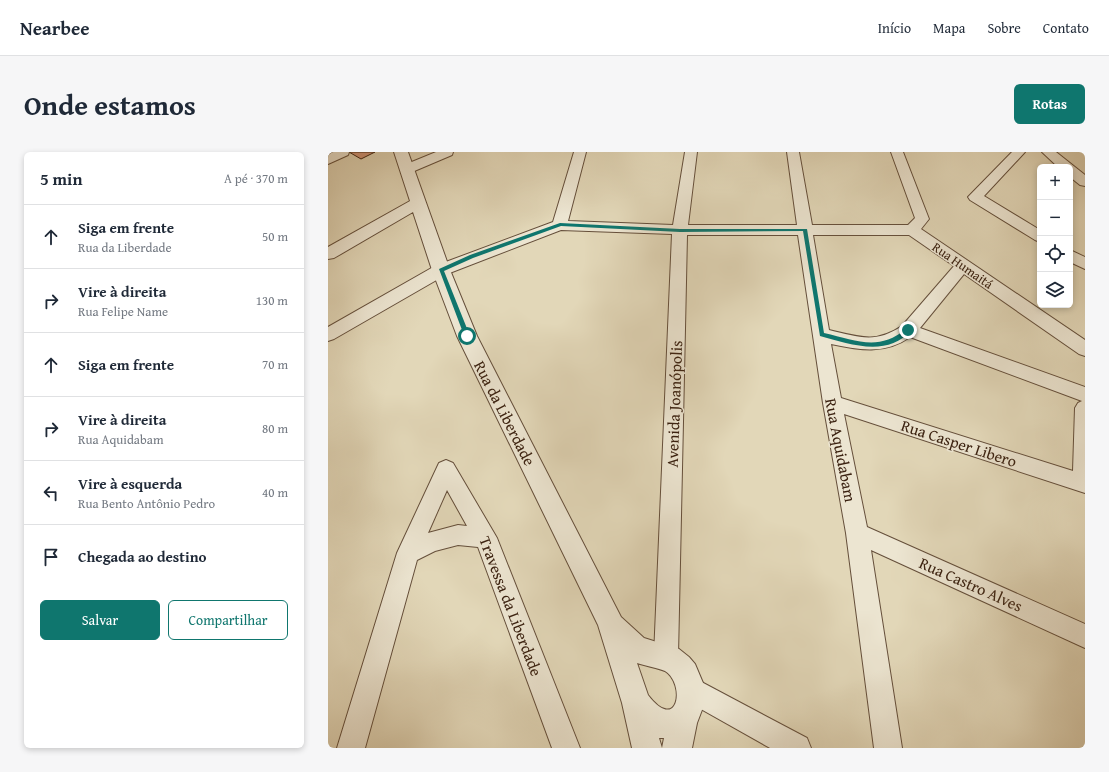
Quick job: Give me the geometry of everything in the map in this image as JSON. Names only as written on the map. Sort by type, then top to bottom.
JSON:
[{"type":"street","points":[[328,160],[343,152]]},
{"type":"street","points":[[404,161],[447,152]]},
{"type":"street","points":[[560,225],[580,152]]},
{"type":"street","name":"Avenida Joanópolis","points":[[661,656],[680,230],[691,152]]},
{"type":"street","name":"Rua Aquidabam","points":[[793,152],[832,403],[857,533],[888,748]]},
{"type":"street","points":[[328,335],[441,270],[472,256],[560,225],[680,230],[912,230],[922,219],[897,152]]},
{"type":"street","points":[[1019,152],[1002,162],[975,197],[1038,236]]},
{"type":"street","points":[[1048,152],[1062,164]]},
{"type":"street","name":"Rua da Liberdade","points":[[404,161],[441,270],[467,336],[610,621]]},
{"type":"street","points":[[1073,172],[1085,182]]},
{"type":"street","points":[[328,254],[418,204]]},
{"type":"street","name":"Rua Humaitá","points":[[912,230],[1085,350]]},
{"type":"street","points":[[1073,257],[1085,264]]},
{"type":"street","points":[[822,335],[866,345],[884,344],[897,339],[908,330],[963,265]]},
{"type":"street","points":[[908,330],[1085,395]]},
{"type":"street","name":"Rua Casper Libero","points":[[832,403],[1084,483]]},
{"type":"street","points":[[1084,483],[1085,408]]},
{"type":"street","name":"Travessa da Liberdade","points":[[408,553],[446,469],[486,538],[566,748]]},
{"type":"street","name":"Rua Castro Alves","points":[[857,533],[1085,636]]},
{"type":"street","points":[[351,748],[408,553],[431,542],[458,535],[486,538]]},
{"type":"street","points":[[610,621],[623,638],[638,650],[661,656],[678,664],[686,675],[692,690],[690,708],[683,718],[677,748]]},
{"type":"street","points":[[610,621],[633,695],[647,748]]},
{"type":"street","points":[[661,656],[643,661],[635,668],[633,695],[645,715],[657,723],[670,724],[683,718]]},
{"type":"street","points":[[692,690],[797,748]]},
{"type":"building","points":[[349,152],[375,152],[361,159]]},
{"type":"route","points":[[467,336],[441,270],[472,256],[560,225],[680,230],[805,230],[822,335],[866,345],[884,344],[897,339],[908,330]]}]
